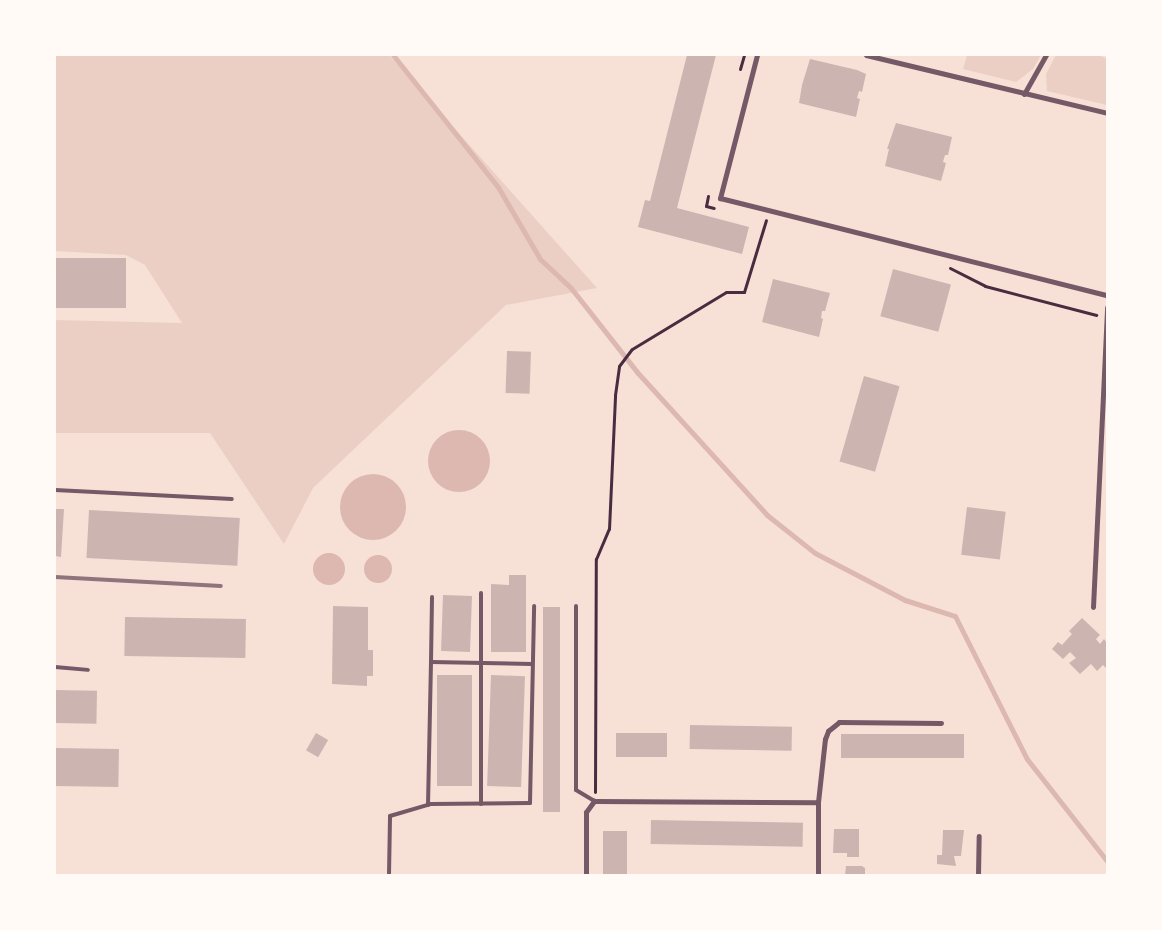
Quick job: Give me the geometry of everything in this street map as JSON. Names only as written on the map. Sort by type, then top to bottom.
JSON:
[{"type":"street","points":[[757,55],[720,198],[1107,295]]},
{"type":"street","points":[[866,55],[1107,113]]},
{"type":"street","points":[[1024,94],[1046,55]]},
{"type":"street","points":[[1093,607],[1107,307]]},
{"type":"street","points":[[818,875],[818,802],[825,739],[832,726],[839,722],[941,722]]},
{"type":"street","points":[[586,875],[586,812],[594,801],[818,802]]},
{"type":"street","points":[[978,875],[979,836]]},
{"type":"lane","points":[[55,490],[232,499]]},
{"type":"lane","points":[[481,593],[481,804]]},
{"type":"lane","points":[[428,805],[432,597]]},
{"type":"lane","points":[[389,875],[390,816],[428,805],[530,803],[534,606]]},
{"type":"lane","points":[[576,606],[576,790],[594,801]]},
{"type":"lane","points":[[431,662],[532,664]]},
{"type":"lane","points":[[55,667],[88,670]]},
{"type":"path","points":[[594,801],[596,788],[596,559],[609,529],[615,394],[619,366],[632,349],[726,292],[744,292],[770,210]]},
{"type":"shaded area","points":[[55,55],[389,55],[597,288],[506,305],[313,488],[284,544],[210,433],[55,433],[55,320],[182,323],[145,265],[126,255],[55,251]]},
{"type":"shaded area","points":[[967,55],[1041,55],[1033,69],[1016,82],[963,69]]},
{"type":"shaded area","points":[[1056,55],[1099,55],[1107,59],[1107,105],[1047,91],[1046,74]]},
{"type":"shaded area","points":[[459,430],[471,432],[481,439],[488,449],[490,461],[488,473],[481,483],[471,490],[459,492],[447,490],[437,483],[430,473],[428,461],[430,449],[437,439],[447,432]]},
{"type":"shaded area","points":[[373,474],[386,476],[401,489],[404,494],[406,507],[404,520],[391,535],[386,538],[373,540],[360,538],[345,525],[342,520],[340,507],[342,494],[355,479],[360,476]]},
{"type":"shaded area","points":[[329,553],[335,554],[340,558],[344,563],[344,575],[340,580],[335,584],[329,585],[323,584],[318,580],[314,575],[313,569],[314,563],[318,558],[323,554]]},
{"type":"shaded area","points":[[378,555],[388,559],[392,569],[388,579],[378,583],[368,579],[364,569],[368,559]]},
{"type":"building","points":[[687,55],[716,55],[677,208],[749,227],[742,254],[638,227],[645,200],[650,201]]},
{"type":"building","points":[[810,59],[857,70],[866,74],[862,92],[859,91],[857,98],[860,99],[856,117],[799,103]]},
{"type":"building","points":[[896,123],[952,137],[948,155],[945,155],[943,162],[946,163],[941,181],[885,166],[889,149],[887,149]]},
{"type":"building","points":[[55,258],[126,258],[126,308],[55,308]]},
{"type":"building","points":[[893,269],[951,285],[938,332],[880,316]]},
{"type":"building","points":[[773,279],[830,293],[825,311],[822,311],[821,318],[823,319],[819,337],[762,322]]},
{"type":"building","points":[[507,351],[531,352],[530,394],[506,393]]},
{"type":"building","points":[[864,376],[900,386],[875,472],[839,462]]},
{"type":"building","points":[[967,507],[1006,512],[1000,559],[961,555]]},
{"type":"building","points":[[55,509],[64,509],[61,557],[55,556]]},
{"type":"building","points":[[89,510],[240,518],[237,566],[86,558]]},
{"type":"building","points":[[509,575],[526,575],[526,652],[491,652],[491,584],[509,585]]},
{"type":"building","points":[[443,595],[472,596],[470,652],[441,651]]},
{"type":"building","points":[[333,606],[368,607],[368,650],[373,650],[373,676],[367,676],[367,686],[332,684]]},
{"type":"building","points":[[543,607],[560,607],[560,812],[543,812]]},
{"type":"building","points":[[125,617],[246,619],[245,658],[124,656]]},
{"type":"building","points":[[1082,618],[1100,635],[1096,639],[1100,644],[1104,639],[1107,643],[1107,669],[1103,665],[1097,671],[1091,664],[1080,674],[1069,663],[1076,658],[1070,652],[1063,659],[1052,649],[1058,642],[1062,645],[1072,634],[1069,631]]},
{"type":"building","points":[[437,675],[472,675],[472,786],[437,786]]},
{"type":"building","points":[[491,675],[525,676],[521,787],[487,786]]},
{"type":"building","points":[[55,690],[97,691],[96,724],[55,723]]},
{"type":"building","points":[[690,725],[792,727],[792,751],[690,749]]},
{"type":"building","points":[[316,733],[328,740],[318,757],[306,750]]},
{"type":"building","points":[[616,733],[667,733],[667,757],[616,757]]},
{"type":"building","points":[[841,734],[964,734],[964,758],[841,758]]},
{"type":"building","points":[[55,748],[119,749],[118,787],[55,786]]},
{"type":"building","points":[[651,820],[803,823],[803,847],[651,844]]},
{"type":"building","points":[[834,829],[859,829],[859,857],[847,857],[847,853],[833,853]]},
{"type":"building","points":[[943,830],[964,830],[961,856],[954,856],[956,866],[937,864],[937,855],[942,855]]},
{"type":"building","points":[[603,831],[627,831],[627,875],[603,875]]},
{"type":"building","points":[[846,866],[862,866],[865,868],[865,875],[845,875]]},
{"type":"waterway","points":[[393,55],[498,187],[540,259],[571,288],[637,372],[767,515],[815,553],[905,600],[955,616],[1027,759],[1107,861]]},
{"type":"railway","points":[[55,577],[221,586]]}]
